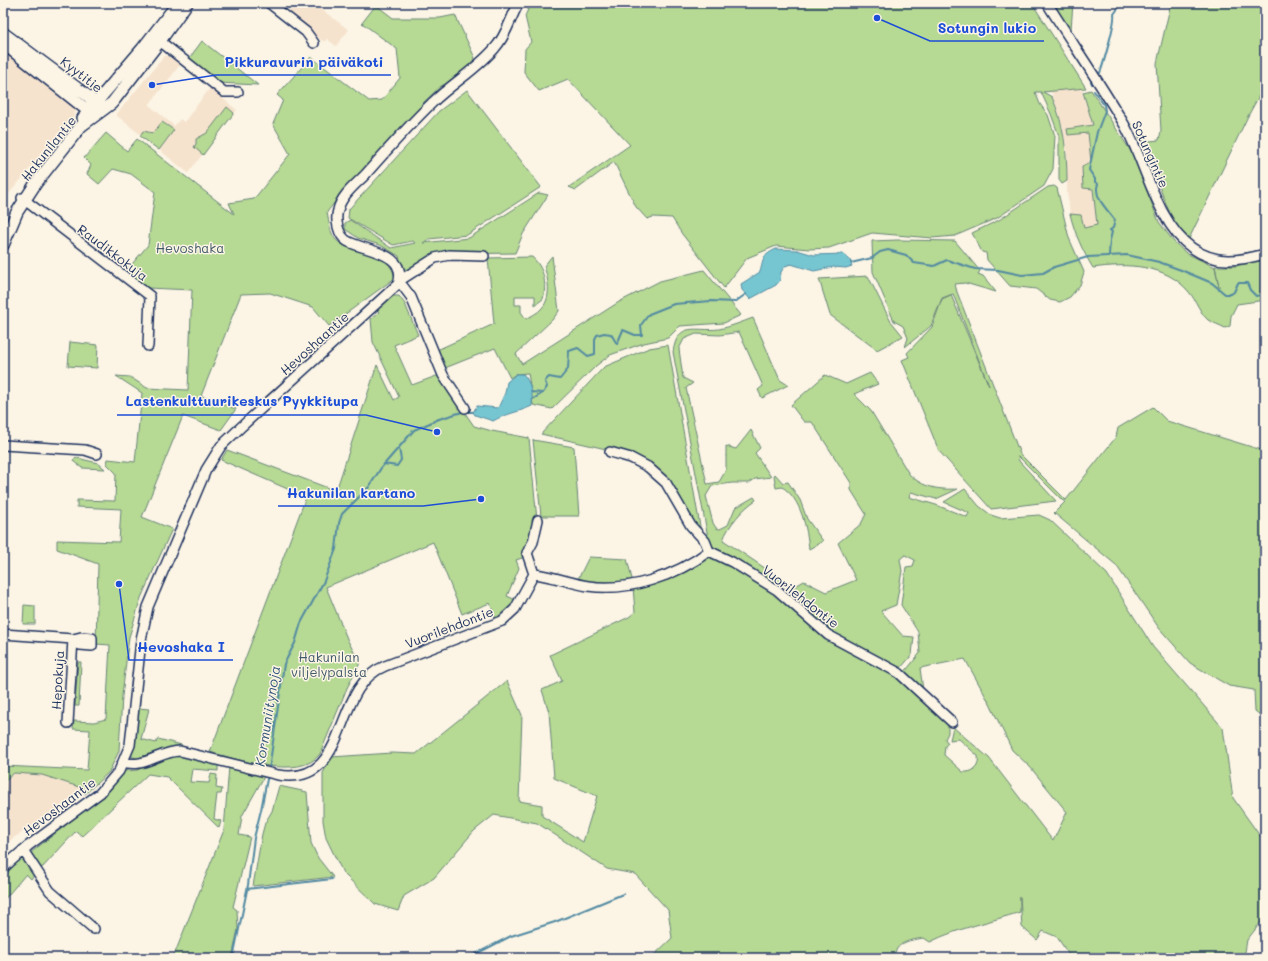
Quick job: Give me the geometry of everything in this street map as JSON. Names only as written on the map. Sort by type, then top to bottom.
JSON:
[{"type":"main road","name":"Hakunilantie","points":[[3,234],[14,209],[96,108],[112,104],[156,39],[178,3]]},
{"type":"main road","name":"Hakunilantie","points":[[156,39],[187,3]]},
{"type":"main road","name":"Kyytitie","points":[[3,33],[96,108]]},
{"type":"main road","name":"Kyytitie","points":[[3,43],[96,108]]},
{"type":"main road","name":"Hakunilantie","points":[[3,245],[23,199]]},
{"type":"street","points":[[269,3],[306,32],[314,43]]},
{"type":"street","points":[[465,408],[443,374],[410,297],[399,281],[399,270],[394,262],[370,248],[347,240],[343,236],[337,222],[337,211],[340,204],[391,145],[434,101],[496,47],[506,33],[519,3]]},
{"type":"street","name":"Sotungintie","points":[[1047,3],[1123,123],[1137,151],[1161,208],[1176,233],[1192,248],[1215,259],[1236,261],[1265,254]]},
{"type":"street","points":[[156,39],[224,92],[238,92]]},
{"type":"street","name":"Raudikkokuja","points":[[23,199],[150,296],[148,346]]},
{"type":"street","name":"Hevoshaantie","points":[[3,868],[23,850],[100,793],[113,779],[123,762],[130,745],[141,640],[148,607],[210,462],[222,446],[338,338],[396,288],[399,281],[435,258],[449,255],[484,256]]},
{"type":"street","points":[[3,445],[85,450],[97,454]]},
{"type":"street","points":[[538,520],[533,542],[527,553],[534,574],[589,586],[633,584],[674,572],[698,559],[708,551],[705,542],[691,526],[666,483],[648,467],[631,458],[610,452]]},
{"type":"street","name":"Vuorilehdontie","points":[[708,551],[732,562],[777,590],[828,635],[899,673],[952,722]]},
{"type":"street","name":"Vuorilehdontie","points":[[123,762],[132,765],[138,764],[172,751],[180,751],[278,775],[300,775],[319,767],[329,755],[360,685],[370,674],[385,666],[502,621],[514,609],[534,574]]},
{"type":"street","name":"Hepokuja","points":[[3,634],[72,639],[68,722]]},
{"type":"street","points":[[23,850],[50,891],[94,929]]},
{"type":"shaded area","points":[[297,3],[307,3],[315,9],[317,6],[349,30],[336,46],[327,39],[324,42],[288,14]]},
{"type":"shaded area","points":[[3,51],[76,107],[76,111],[74,116],[3,201]]},
{"type":"shaded area","points":[[164,56],[169,56],[180,65],[149,105],[174,126],[180,119],[184,122],[210,88],[237,110],[188,173],[116,115]]},
{"type":"shaded area","points":[[1081,87],[1093,125],[1067,129],[1068,135],[1088,132],[1091,163],[1083,188],[1093,189],[1097,225],[1084,228],[1081,215],[1070,214],[1067,192],[1067,152],[1063,128],[1051,91]]},
{"type":"shaded area","points":[[14,773],[90,777],[96,784],[3,845],[3,783]]},
{"type":"green space","points":[[531,3],[1032,3],[1086,88],[1043,92],[1052,97],[1062,128],[1067,181],[1062,184],[1059,180],[1059,136],[1041,92],[1035,92],[1040,104],[1048,115],[1055,136],[1053,169],[1044,186],[997,218],[955,236],[932,238],[872,233],[829,248],[809,249],[776,246],[747,258],[724,288],[682,234],[672,218],[653,217],[647,219],[636,207],[614,162],[576,190],[569,187],[630,145],[568,79],[539,91],[524,72],[525,49],[531,42],[525,16]]},
{"type":"green space","points":[[1053,3],[1073,3],[1071,30],[1069,28]]},
{"type":"green space","points":[[1171,3],[1265,3],[1265,85],[1248,116],[1188,241],[1175,226],[1138,134],[1150,141],[1159,140],[1161,131],[1157,63]]},
{"type":"green space","name":"Hevoshaka","points":[[376,5],[393,18],[440,18],[455,15],[475,58],[458,79],[441,86],[424,102],[417,115],[343,192],[327,212],[330,229],[337,241],[347,247],[372,254],[380,258],[392,269],[395,278],[329,326],[313,307],[270,293],[241,294],[201,396],[236,409],[221,430],[183,416],[142,517],[172,529],[141,598],[129,637],[122,696],[119,751],[109,772],[85,794],[79,787],[42,775],[14,773],[5,781],[6,792],[3,795],[3,766],[87,770],[90,730],[73,729],[74,721],[94,722],[106,719],[110,645],[96,644],[98,564],[57,549],[57,540],[119,542],[121,509],[77,507],[77,500],[115,501],[116,473],[107,464],[108,459],[135,462],[142,393],[116,376],[130,377],[147,388],[188,390],[192,290],[147,288],[127,270],[148,245],[155,192],[131,174],[113,169],[99,184],[87,174],[91,165],[84,158],[106,133],[127,151],[137,139],[234,214],[229,203],[254,199],[290,154],[273,124],[283,100],[277,95],[311,57],[369,101],[382,100],[400,78],[397,49],[362,23]]},
{"type":"green space","points":[[202,41],[258,85],[218,83],[188,60]]},
{"type":"green space","points":[[467,90],[541,187],[467,235],[429,239],[423,243],[469,238],[539,193],[548,195],[523,234],[515,253],[449,254],[404,274],[399,256],[380,245],[358,238],[345,229],[345,223],[350,220],[391,248],[415,243],[413,241],[393,245],[348,218],[349,209],[439,111]]},
{"type":"green space","points":[[1091,90],[1132,153],[1159,222],[1174,242],[1186,253],[1215,267],[1219,287],[1215,266],[1236,266],[1265,258],[1265,300],[1237,304],[1231,316],[1230,326],[1225,328],[1208,320],[1189,292],[1180,283],[1169,276],[1157,271],[1132,266],[1106,266],[1093,268],[1082,248],[1070,214],[1081,215],[1084,228],[1097,225],[1093,189],[1083,188],[1082,167],[1091,162],[1088,133],[1068,135],[1067,129],[1093,125],[1083,92]]},
{"type":"green space","points":[[227,107],[234,113],[203,155],[194,147],[196,144],[196,139],[207,133]]},
{"type":"green space","points":[[162,122],[174,130],[159,150],[140,136],[143,131],[153,133]]},
{"type":"green space","points":[[1054,186],[1057,188],[1069,238],[1084,272],[1080,285],[1070,297],[1060,302],[1050,300],[1036,289],[1010,286],[987,260],[986,253],[982,252],[972,233],[999,220],[1048,187]]},
{"type":"green space","points":[[872,241],[955,241],[980,271],[978,274],[983,276],[996,292],[965,283],[955,284],[1020,454],[1066,500],[1116,437],[1118,428],[1153,407],[1167,421],[1265,451],[1265,719],[1255,711],[1254,690],[1229,686],[1190,663],[1159,628],[1116,565],[1054,513],[1066,501],[1063,501],[1018,456],[1019,461],[1056,501],[991,509],[939,451],[902,360],[909,357],[907,353],[932,327],[942,299],[951,295],[989,386],[953,294],[942,298],[931,326],[905,347],[908,338],[903,326],[894,321],[873,272]]},
{"type":"green space","points":[[552,256],[559,311],[552,320],[516,354],[522,364],[619,302],[660,281],[704,270],[741,315],[724,323],[680,326],[668,338],[644,343],[610,355],[597,365],[552,409],[533,405],[528,373],[516,374],[510,378],[495,348],[445,368],[437,350],[494,324],[488,258],[532,257],[536,261],[544,276],[545,287],[543,299],[535,305],[535,296],[515,296],[515,305],[521,305],[521,312],[526,319],[539,311],[545,304],[548,287],[544,266]]},
{"type":"green space","points":[[868,276],[890,320],[903,336],[877,350],[830,315],[819,279]]},
{"type":"green space","name":"Hakunilan viljelypalsta","points":[[392,296],[399,296],[405,304],[418,335],[394,345],[412,385],[439,375],[474,426],[529,438],[537,520],[525,557],[516,560],[519,568],[507,596],[516,600],[512,608],[496,621],[490,603],[462,614],[433,542],[326,587],[348,641],[360,663],[347,688],[320,754],[311,762],[298,766],[284,767],[251,763],[210,752],[306,497],[221,460],[227,450],[336,491],[377,365],[394,400],[399,397],[373,342],[371,319],[379,312],[376,309]]},
{"type":"green space","points":[[753,318],[780,380],[788,385],[762,398],[758,390],[763,386],[739,332],[720,335],[696,334],[684,339],[679,349],[683,378],[693,383],[686,388],[707,484],[719,482],[726,470],[726,446],[736,449],[751,430],[760,448],[755,453],[771,477],[755,479],[749,483],[732,483],[712,486],[706,496],[713,523],[716,528],[720,529],[728,525],[735,508],[754,497],[756,500],[736,518],[728,529],[723,540],[784,581],[777,587],[715,550],[709,543],[673,352],[675,342],[679,335],[684,331],[696,329],[719,329]]},
{"type":"green space","points":[[70,342],[98,345],[97,368],[68,366]]},
{"type":"green space","points":[[668,345],[701,532],[693,525],[673,487],[632,455],[541,434],[604,367],[649,348]]},
{"type":"green space","points":[[870,373],[878,384],[854,394],[871,411],[909,474],[914,479],[932,487],[958,489],[936,499],[911,492],[909,497],[936,505],[967,517],[969,513],[944,502],[965,489],[979,506],[991,515],[1000,518],[1039,515],[1050,520],[1107,574],[1153,647],[1223,728],[1233,798],[1265,843],[1265,917],[1247,940],[1244,958],[1071,958],[1057,937],[1043,931],[1037,940],[1022,927],[1020,897],[1020,912],[963,929],[930,942],[924,938],[906,942],[898,947],[894,956],[887,954],[893,958],[651,958],[672,938],[668,910],[635,874],[607,869],[537,823],[494,815],[474,831],[434,878],[404,896],[398,911],[375,904],[343,873],[326,838],[323,821],[323,773],[331,757],[392,753],[416,754],[507,681],[522,715],[519,801],[542,805],[542,816],[583,842],[597,796],[554,778],[549,712],[542,690],[562,681],[550,655],[629,617],[635,612],[633,587],[709,553],[775,593],[824,637],[898,677],[948,723],[948,733],[945,739],[948,743],[945,746],[944,755],[963,772],[973,770],[978,763],[978,756],[959,739],[950,740],[953,727],[989,758],[1053,841],[1067,812],[1030,767],[1012,750],[990,704],[965,659],[920,668],[923,690],[904,673],[920,653],[918,632],[901,605],[906,567],[913,566],[915,560],[905,555],[900,559],[902,571],[896,605],[881,611],[903,636],[914,637],[912,655],[899,670],[828,631],[783,591],[790,584],[794,587],[804,581],[826,592],[856,580],[838,543],[861,524],[866,514],[851,490],[851,483],[812,422],[804,422],[791,405],[825,375],[846,384]]},
{"type":"green space","points":[[533,440],[574,447],[579,516],[541,516]]},
{"type":"green space","points":[[77,458],[98,463],[105,469],[82,468],[73,461]]},
{"type":"green space","points":[[775,474],[783,483],[788,482],[800,500],[807,519],[823,541],[809,549],[805,523],[798,506],[789,492],[782,487],[776,488]]},
{"type":"green space","points":[[589,557],[627,559],[633,583],[602,585],[577,581]]},
{"type":"green space","points":[[24,605],[35,606],[35,624],[23,624]]},
{"type":"green space","points":[[78,662],[81,662],[79,706],[75,706]]},
{"type":"green space","points":[[138,708],[149,709],[141,739],[156,743],[158,739],[182,745],[168,748],[137,759],[130,755]]},
{"type":"green space","points":[[173,755],[181,755],[218,763],[218,771],[192,769],[190,782],[209,783],[211,774],[217,775],[216,788],[222,789],[221,794],[217,794],[214,819],[221,821],[219,828],[167,777],[148,774],[82,836],[76,831],[43,867],[38,868],[29,854],[110,790],[124,771],[137,770]]},
{"type":"green space","points":[[229,766],[265,775],[242,816],[239,835],[250,837],[233,907],[237,910],[238,929],[232,958],[173,958],[224,830]]},
{"type":"green space","points":[[279,786],[307,792],[311,843],[318,858],[333,877],[253,886],[262,834],[265,823],[272,811]]},
{"type":"green space","points":[[21,857],[34,875],[31,879],[26,874],[3,901],[3,878]]},
{"type":"water","points":[[776,249],[797,250],[814,255],[843,254],[850,260],[852,266],[846,268],[833,267],[814,271],[791,264],[785,266],[781,272],[780,280],[776,285],[750,299],[742,290],[741,284],[760,272],[764,258]]},
{"type":"water","points":[[516,374],[523,374],[530,385],[532,393],[532,406],[493,421],[475,415],[473,412],[477,406],[498,408],[505,393],[507,382]]},
{"type":"waterway","points":[[1100,73],[1111,34],[1114,14],[1122,3]]},
{"type":"waterway","points":[[1094,91],[1104,105],[1105,111],[1097,132],[1089,170],[1095,179],[1095,182],[1098,184],[1097,194],[1099,198],[1115,220],[1113,228],[1110,230],[1112,232],[1109,255]]},
{"type":"waterway","name":"Kormuniitynoja","points":[[851,263],[872,258],[880,252],[888,250],[906,255],[914,263],[934,266],[947,260],[975,269],[998,270],[1022,275],[1043,273],[1054,267],[1088,257],[1127,255],[1159,262],[1181,270],[1212,283],[1225,294],[1231,294],[1234,292],[1238,283],[1247,283],[1250,290],[1256,296],[1261,295],[1265,283]]},
{"type":"waterway","name":"Kormuniitynoja","points":[[533,399],[543,393],[547,387],[545,381],[549,377],[560,379],[568,369],[569,351],[578,348],[588,356],[595,354],[595,339],[597,335],[604,333],[611,334],[617,344],[623,330],[635,335],[642,335],[641,325],[649,314],[674,304],[711,301],[735,302],[746,294]]},
{"type":"waterway","name":"Kormuniitynoja","points":[[531,392],[542,393]]},
{"type":"waterway","name":"Kormuniitynoja","points":[[269,770],[284,664],[295,643],[301,623],[324,581],[336,549],[339,523],[342,514],[369,487],[381,468],[414,430],[439,419],[462,412],[473,412]]},
{"type":"waterway","points":[[384,464],[397,466],[401,460],[399,448]]},
{"type":"waterway","name":"Kormuniitynoja","points":[[233,958],[248,885],[254,838],[268,774]]},
{"type":"waterway","points":[[247,889],[332,879]]},
{"type":"waterway","points":[[468,958],[511,936],[555,922],[623,894]]},
{"type":"place","name":"Sotungin lukio","points":[[877,18]]},
{"type":"place","name":"Pikkuravurin päiväkoti","points":[[152,85]]},
{"type":"place","name":"Lastenkulttuurikeskus Pyykkitupa","points":[[437,432]]},
{"type":"place","name":"Hakunilan kartano","points":[[481,499]]},
{"type":"place","name":"Hevoshaka I","points":[[119,584]]}]
